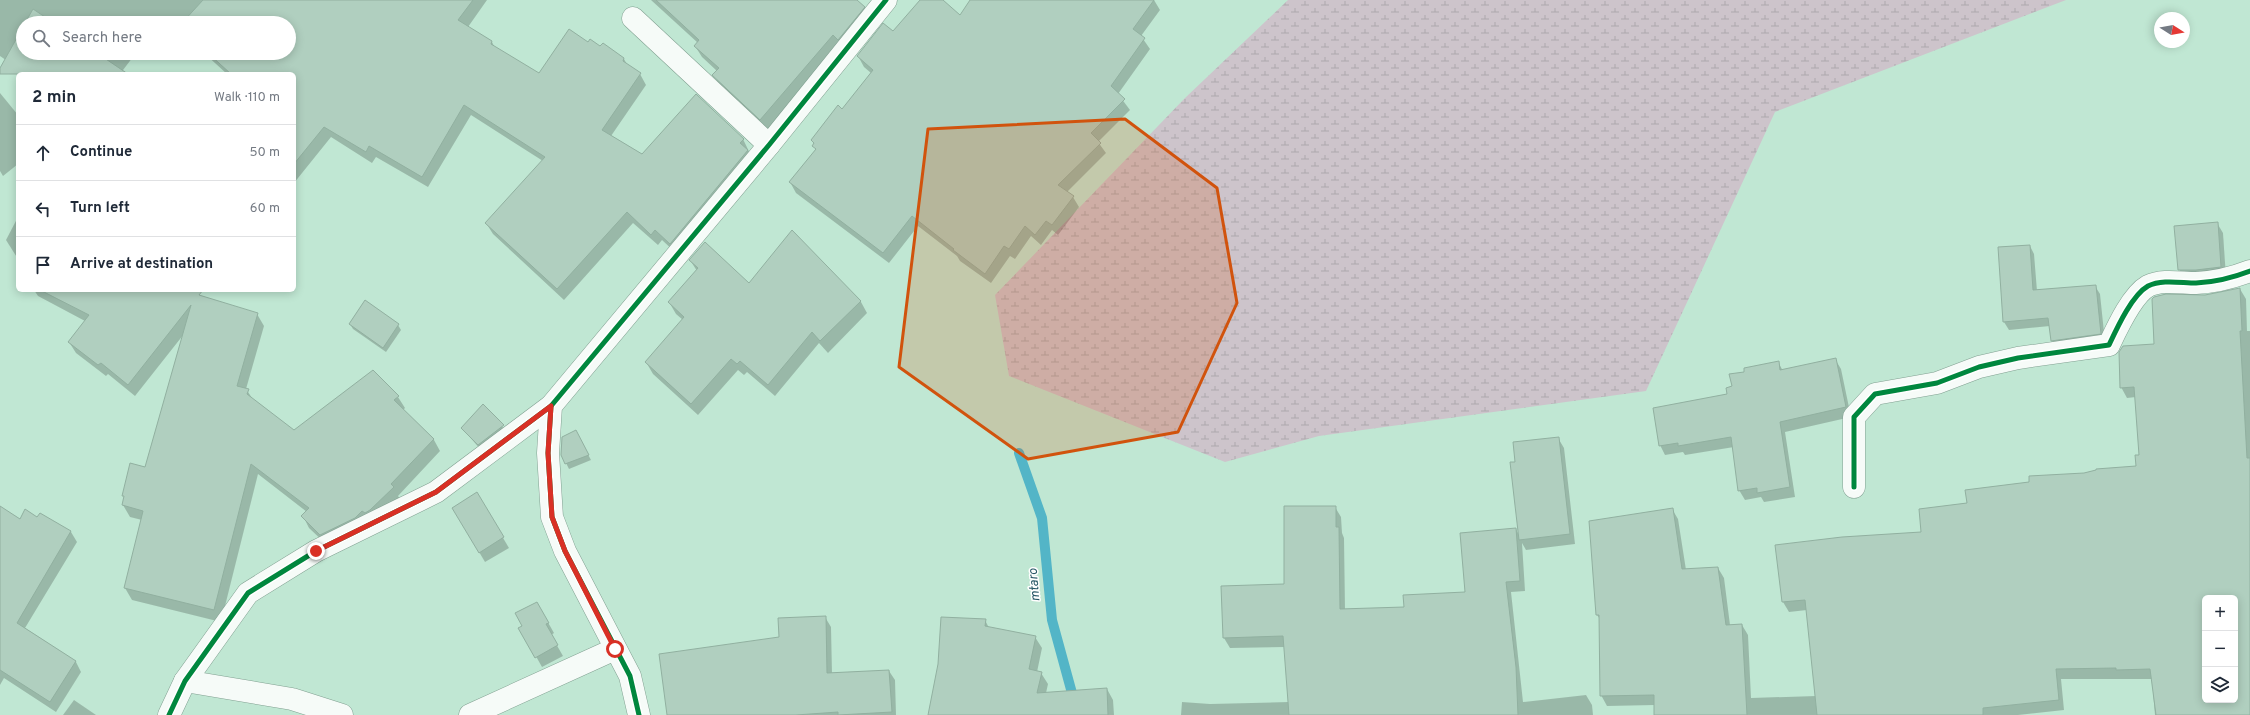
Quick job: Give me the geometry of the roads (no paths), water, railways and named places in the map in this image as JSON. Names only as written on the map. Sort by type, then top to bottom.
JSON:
[{"type":"street","points":[[169,715],[185,681],[248,593],[316,551],[436,492],[551,406],[769,145],[886,0]]},
{"type":"street","points":[[633,18],[769,145]]},
{"type":"street","points":[[1854,487],[1854,417],[1875,394],[1937,383],[1979,367],[2018,358],[2109,344],[2126,310],[2148,286],[2167,282],[2196,283],[2228,280],[2250,271]]},
{"type":"street","points":[[551,406],[548,453],[552,517],[565,551],[630,676],[639,715]]},
{"type":"street","points":[[470,715],[615,649]]},
{"type":"street","points":[[185,681],[292,699],[342,715]]},
{"type":"waterway","name":"mtaro","points":[[1019,453],[1042,518],[1052,620],[1078,715]]}]
